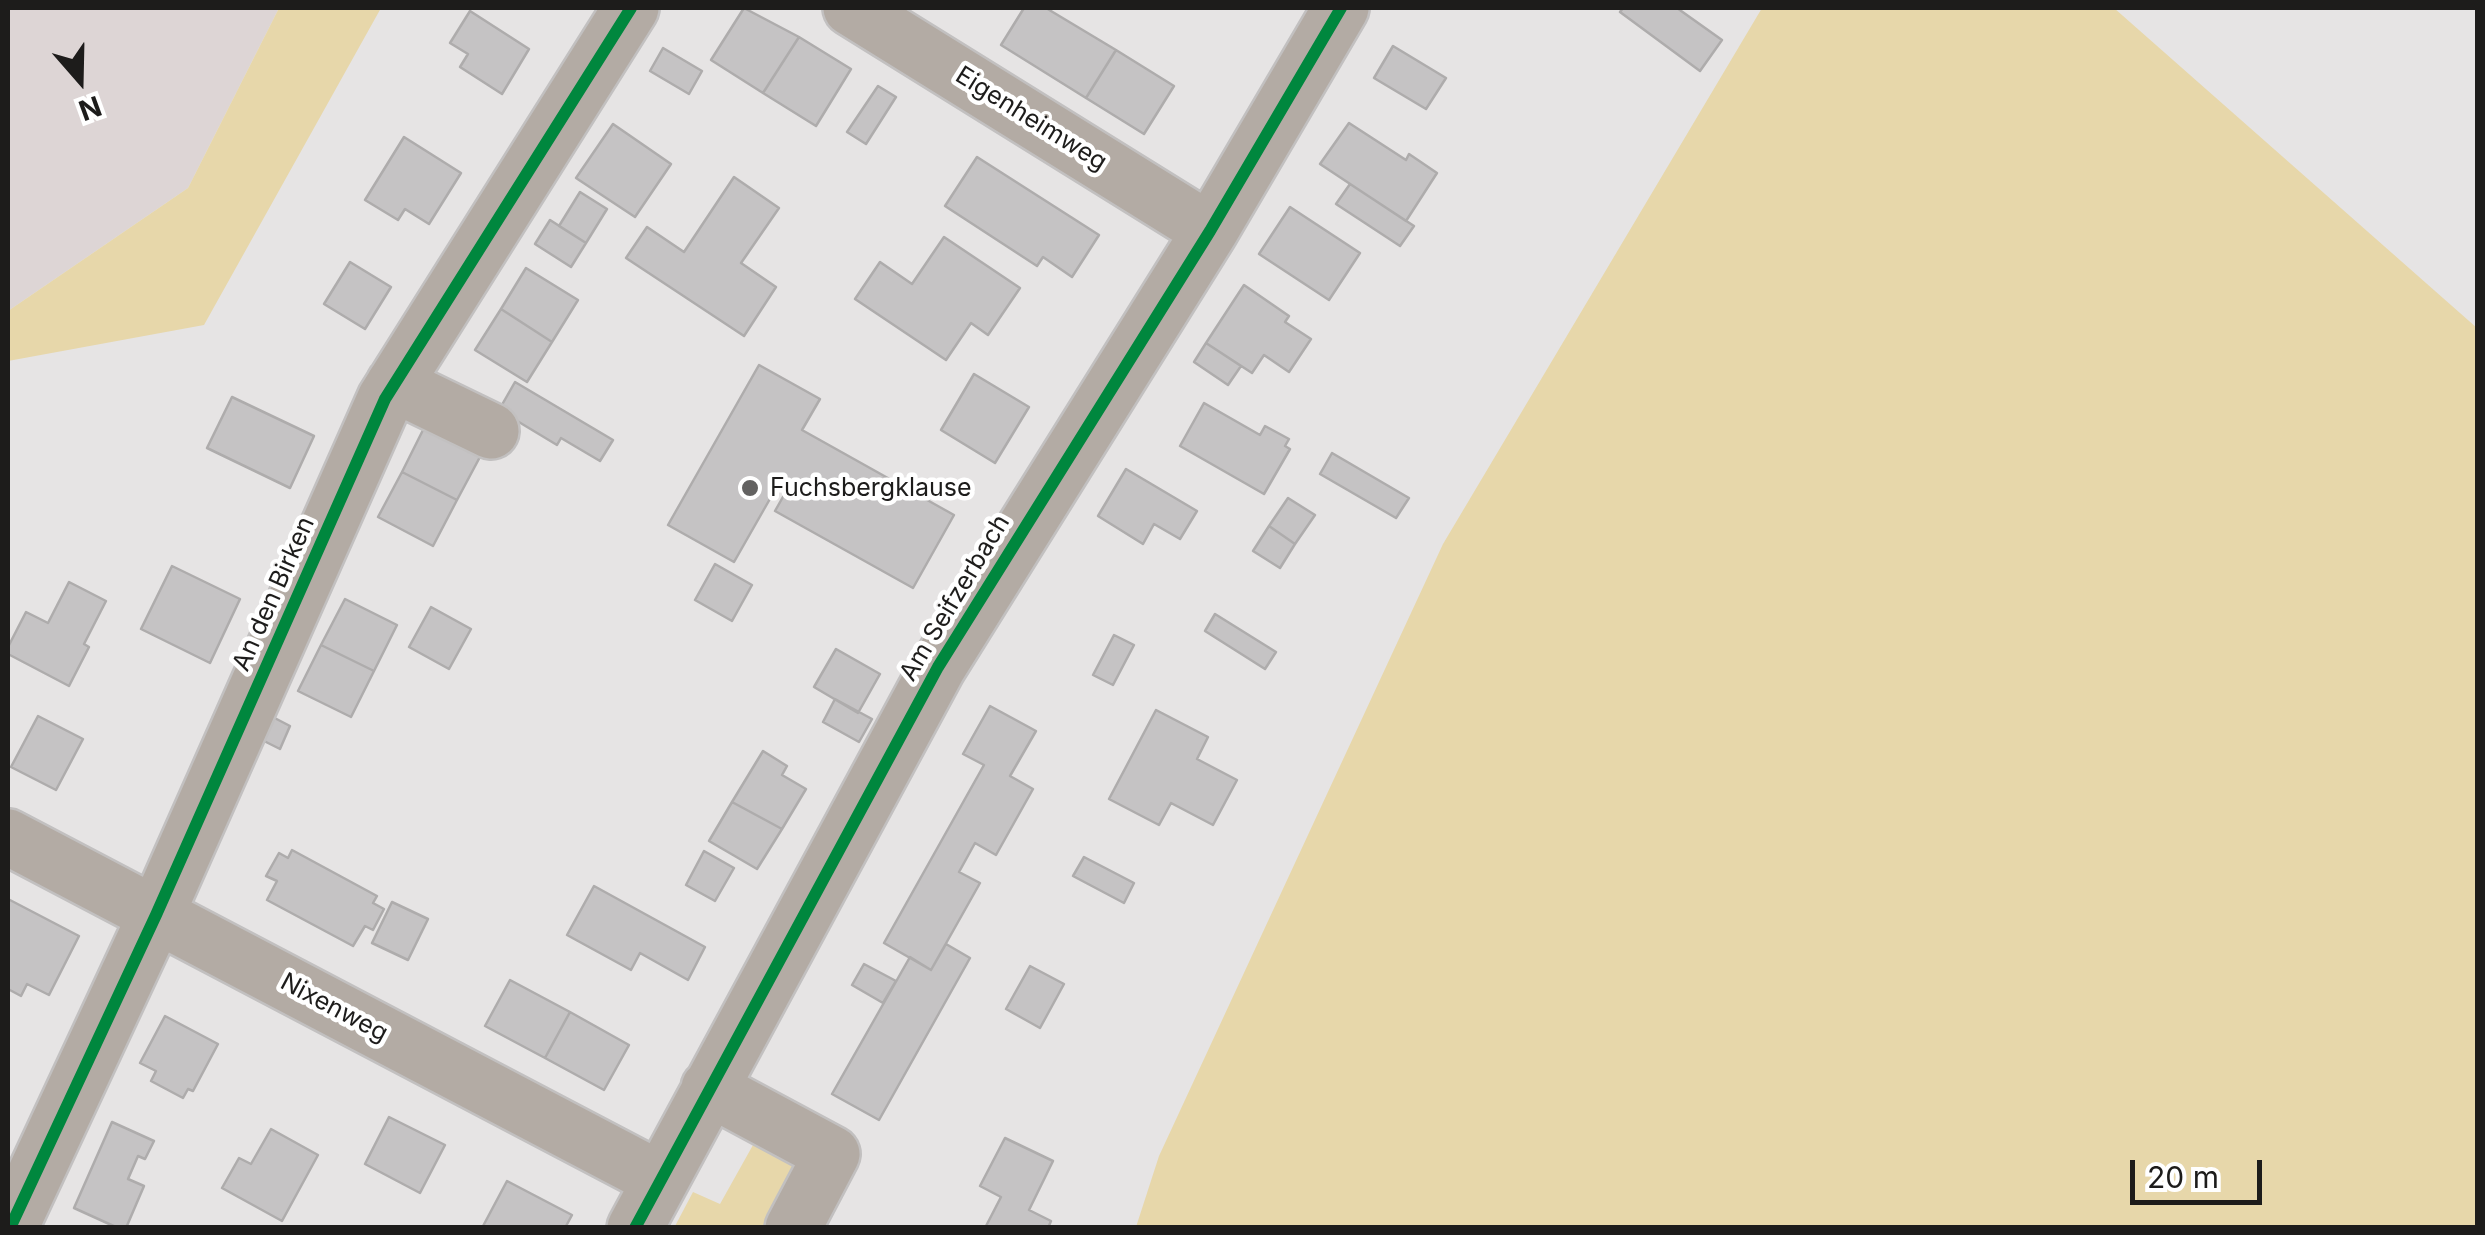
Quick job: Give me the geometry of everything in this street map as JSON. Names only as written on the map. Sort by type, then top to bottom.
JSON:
[{"type":"street","name":"An den Birken","points":[[10,1228],[394,384],[632,8]]},
{"type":"street","name":"Eigenheimweg","points":[[851,8],[1210,231]]},
{"type":"street","name":"Am Seifzerbach","points":[[635,1228],[938,667],[1210,231],[1342,8]]},
{"type":"street","points":[[394,384],[490,431]]},
{"type":"street","name":"Nixenweg","points":[[8,837],[660,1179]]},
{"type":"street","points":[[709,1088],[832,1154],[792,1228]]},
{"type":"shaded area","points":[[8,8],[279,8],[188,188],[8,311]]},
{"type":"shaded area","points":[[279,8],[381,8],[204,325],[8,361],[8,311],[188,188]]},
{"type":"shaded area","points":[[1762,8],[2114,8],[2477,328],[2477,1227],[1136,1227],[1159,1156],[1443,544]]},
{"type":"shaded area","points":[[753,1145],[790,1161],[795,1172],[777,1227],[674,1228],[693,1192],[720,1204]]},
{"type":"building","points":[[744,8],[799,37],[763,93],[711,60]]},
{"type":"building","points":[[1024,8],[1046,8],[1116,50],[1086,98],[1001,45]]},
{"type":"building","points":[[1623,8],[1677,8],[1722,40],[1700,71],[1620,12]]},
{"type":"building","points":[[470,11],[529,49],[502,94],[460,67],[468,54],[450,43]]},
{"type":"building","points":[[799,37],[851,69],[816,126],[763,93]]},
{"type":"building","points":[[1393,46],[1446,78],[1426,109],[1374,78]]},
{"type":"building","points":[[663,48],[702,71],[689,94],[650,71]]},
{"type":"building","points":[[1116,50],[1174,86],[1144,134],[1086,98]]},
{"type":"building","points":[[878,86],[896,97],[866,144],[847,132]]},
{"type":"building","points":[[1349,123],[1406,160],[1409,154],[1437,173],[1406,221],[1320,164]]},
{"type":"building","points":[[613,124],[671,164],[635,217],[576,178]]},
{"type":"building","points":[[404,137],[461,173],[429,224],[405,209],[398,220],[365,200]]},
{"type":"building","points":[[977,157],[1099,235],[1072,277],[1043,257],[1037,266],[945,206]]},
{"type":"building","points":[[734,177],[779,208],[741,263],[776,287],[744,336],[626,258],[647,227],[684,252]]},
{"type":"building","points":[[1350,184],[1414,226],[1400,246],[1336,204]]},
{"type":"building","points":[[580,192],[607,209],[586,243],[559,226]]},
{"type":"building","points":[[1290,207],[1360,253],[1329,300],[1259,254]]},
{"type":"building","points":[[550,220],[586,243],[571,267],[535,244]]},
{"type":"building","points":[[944,237],[1020,288],[988,335],[971,323],[946,360],[855,299],[880,262],[912,284]]},
{"type":"building","points":[[350,262],[391,287],[365,329],[324,304]]},
{"type":"building","points":[[526,268],[578,300],[552,342],[501,309]]},
{"type":"building","points":[[1244,285],[1289,316],[1285,322],[1311,339],[1289,372],[1264,355],[1252,373],[1206,343]]},
{"type":"building","points":[[501,309],[552,342],[527,382],[475,350]]},
{"type":"building","points":[[1206,343],[1241,366],[1228,385],[1194,362]]},
{"type":"building","points":[[759,365],[820,399],[802,430],[954,515],[913,588],[775,511],[788,488],[779,483],[734,562],[668,525]]},
{"type":"building","points":[[974,374],[1029,407],[995,463],[941,430]]},
{"type":"building","points":[[515,382],[613,440],[600,461],[561,438],[557,445],[499,410]]},
{"type":"building","points":[[232,397],[314,436],[290,488],[207,448]]},
{"type":"building","points":[[1204,403],[1260,435],[1265,426],[1289,439],[1285,446],[1290,449],[1264,494],[1180,446]]},
{"type":"building","points":[[425,426],[481,455],[457,500],[402,472]]},
{"type":"building","points":[[1332,453],[1409,498],[1396,518],[1320,474]]},
{"type":"building","points":[[1126,469],[1197,511],[1180,539],[1154,524],[1143,544],[1098,516]]},
{"type":"building","points":[[402,472],[457,500],[433,546],[378,517]]},
{"type":"building","points":[[1288,498],[1315,515],[1295,544],[1269,526]]},
{"type":"building","points":[[1269,526],[1295,544],[1280,568],[1253,551]]},
{"type":"building","points":[[715,564],[752,585],[732,621],[695,600]]},
{"type":"building","points":[[172,566],[240,599],[210,663],[141,629]]},
{"type":"building","points":[[69,582],[106,601],[84,644],[89,647],[69,686],[8,654],[8,647],[26,612],[48,623]]},
{"type":"building","points":[[345,599],[397,625],[374,671],[321,645]]},
{"type":"building","points":[[431,607],[471,629],[449,669],[409,647]]},
{"type":"building","points":[[1215,614],[1276,652],[1265,669],[1205,631]]},
{"type":"building","points":[[1114,635],[1134,645],[1113,685],[1093,675]]},
{"type":"building","points":[[321,645],[374,671],[351,717],[298,691]]},
{"type":"building","points":[[836,649],[880,674],[858,713],[814,687]]},
{"type":"building","points":[[835,699],[872,719],[859,742],[823,722]]},
{"type":"building","points":[[990,706],[1036,731],[1010,776],[1033,789],[996,855],[975,843],[959,872],[980,883],[931,970],[884,943],[984,765],[963,754]]},
{"type":"building","points":[[1156,710],[1208,737],[1197,759],[1237,780],[1213,825],[1171,803],[1159,825],[1109,799]]},
{"type":"building","points":[[265,713],[290,726],[280,749],[254,736]]},
{"type":"building","points":[[38,716],[83,739],[56,790],[11,767]]},
{"type":"building","points":[[763,751],[787,766],[782,775],[806,789],[782,829],[732,802]]},
{"type":"building","points":[[732,802],[782,829],[757,869],[709,841]]},
{"type":"building","points":[[292,850],[377,896],[373,903],[384,909],[373,930],[365,926],[353,946],[267,900],[277,881],[266,876],[279,853],[288,858]]},
{"type":"building","points":[[704,851],[734,868],[715,901],[686,885]]},
{"type":"building","points":[[1084,857],[1134,883],[1124,903],[1073,876]]},
{"type":"building","points":[[594,886],[705,947],[688,980],[640,953],[631,970],[567,935]]},
{"type":"building","points":[[8,899],[79,936],[49,995],[27,984],[21,996],[8,989]]},
{"type":"building","points":[[392,902],[428,919],[408,960],[372,943]]},
{"type":"building","points":[[946,944],[970,958],[879,1120],[832,1094],[910,957],[931,970]]},
{"type":"building","points":[[864,964],[896,981],[883,1003],[852,985]]},
{"type":"building","points":[[1030,966],[1064,984],[1040,1028],[1006,1009]]},
{"type":"building","points":[[510,980],[570,1012],[545,1058],[485,1026]]},
{"type":"building","points":[[570,1012],[629,1045],[604,1090],[545,1058]]},
{"type":"building","points":[[165,1016],[218,1044],[193,1091],[188,1089],[183,1098],[151,1081],[156,1071],[140,1063]]},
{"type":"building","points":[[389,1117],[445,1145],[420,1193],[365,1164]]},
{"type":"building","points":[[112,1122],[154,1141],[145,1159],[138,1156],[128,1179],[144,1186],[126,1228],[74,1208]]},
{"type":"building","points":[[271,1129],[318,1155],[282,1221],[222,1188],[239,1158],[251,1164]]},
{"type":"building","points":[[1005,1138],[1053,1161],[1029,1210],[1051,1221],[1048,1228],[985,1228],[1001,1197],[980,1186]]},
{"type":"building","points":[[507,1181],[572,1215],[565,1228],[482,1228]]},
{"type":"cycle path","points":[[10,1228],[156,915],[385,399],[631,8]]},
{"type":"cycle path","points":[[635,1228],[938,667],[1210,231],[1341,8]]},
{"type":"place","name":"Fuchsbergklause","points":[[750,488]]}]
